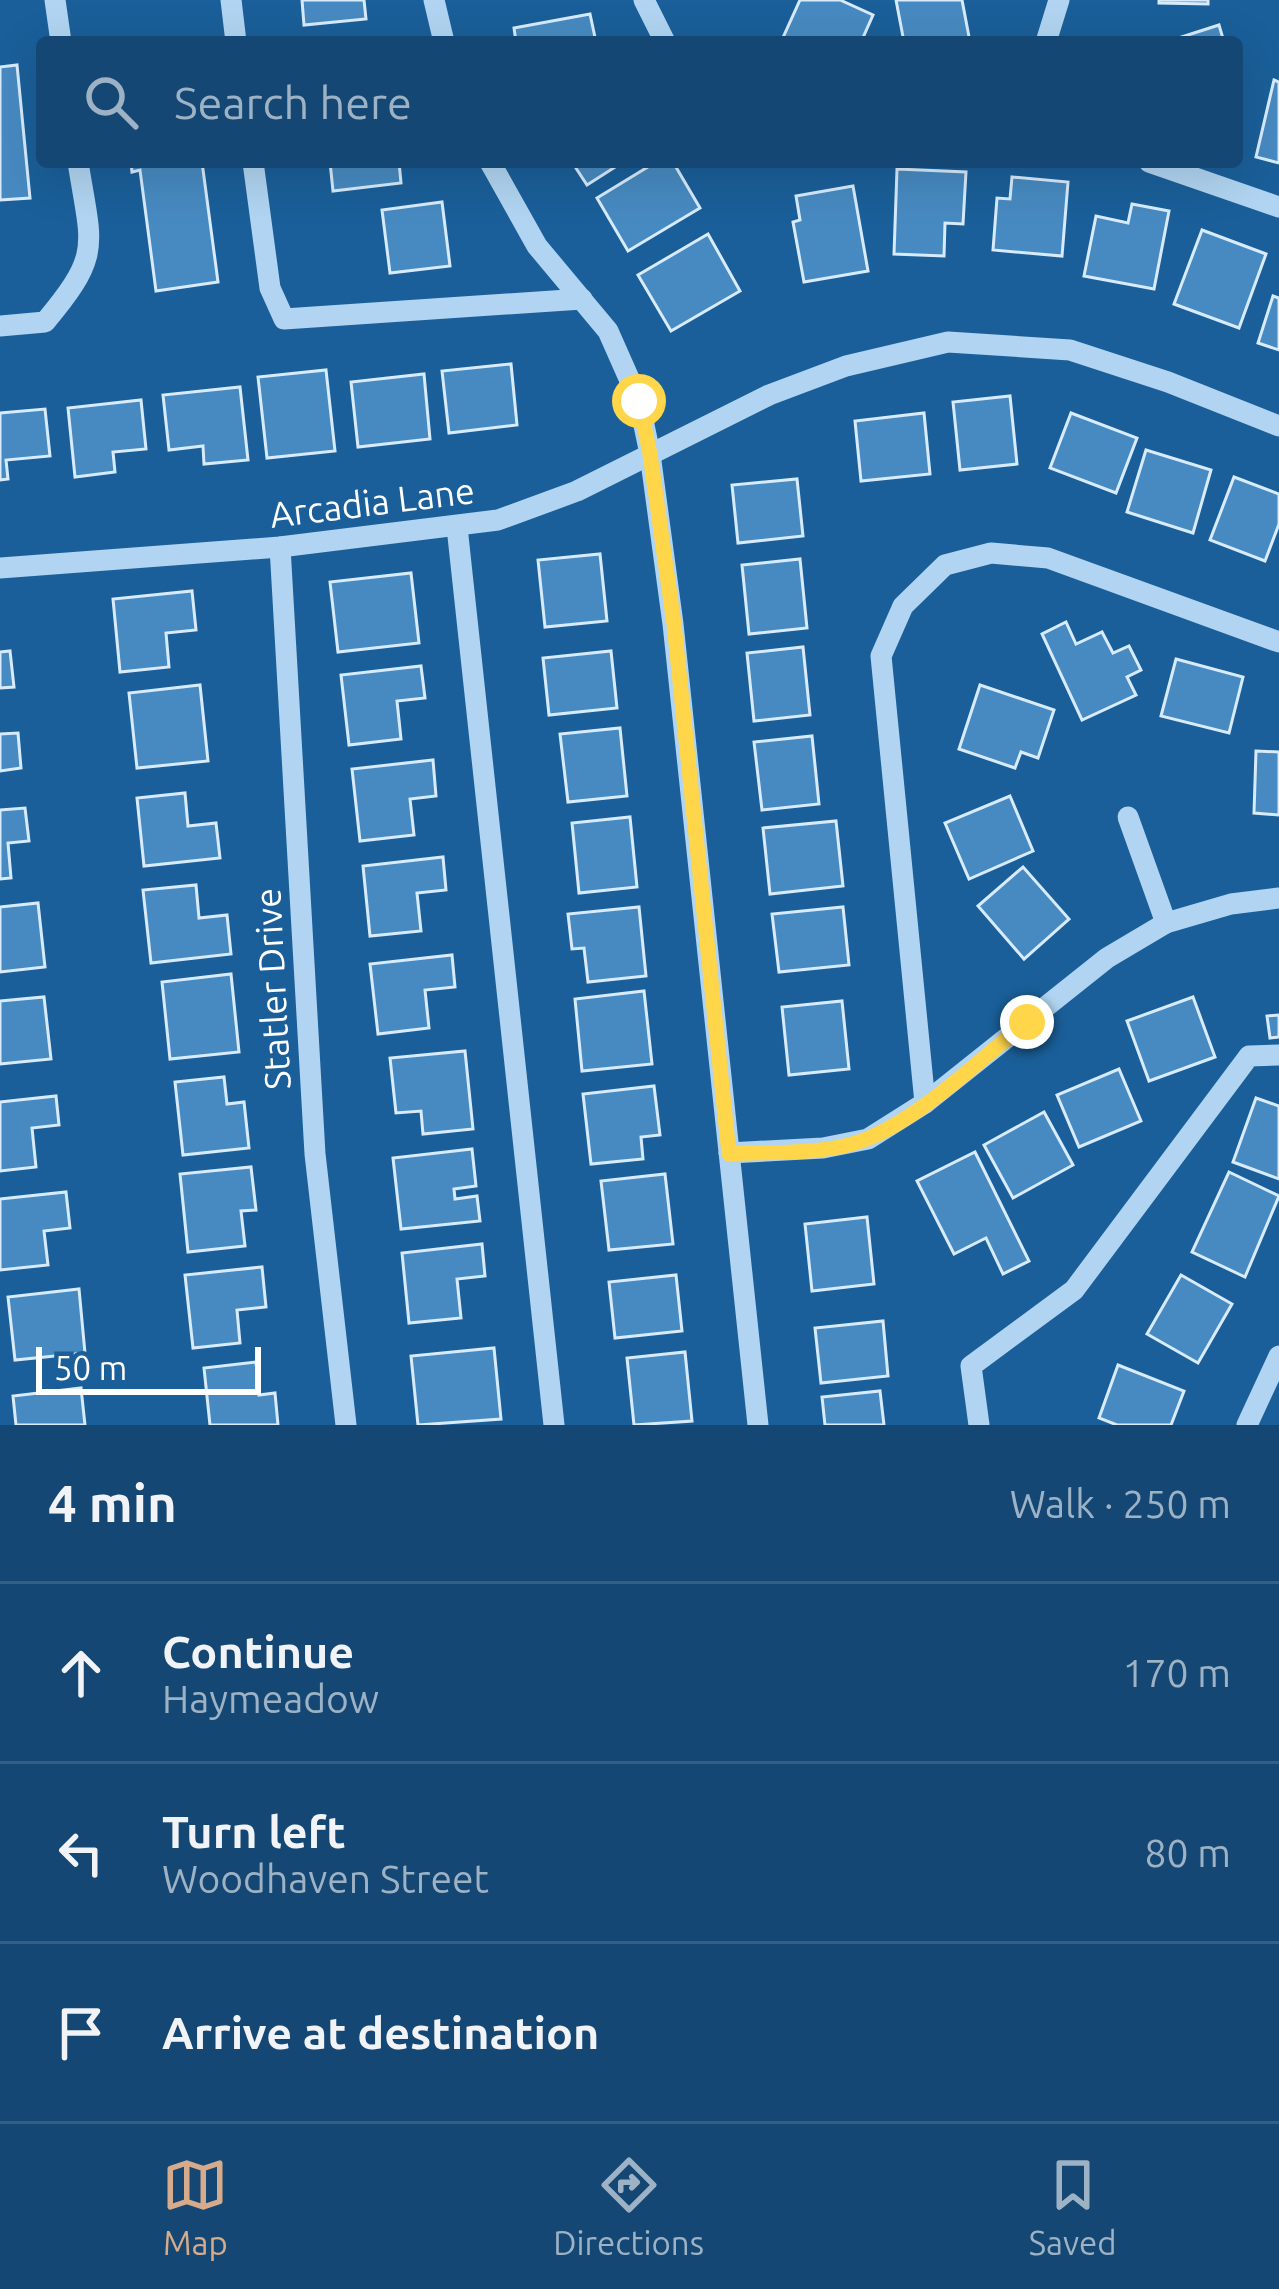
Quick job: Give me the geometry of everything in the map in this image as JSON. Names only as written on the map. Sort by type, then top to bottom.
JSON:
[{"type":"street","points":[[55,0],[60,36]]},
{"type":"street","points":[[230,0],[235,36]]},
{"type":"street","points":[[434,0],[443,36]]},
{"type":"street","points":[[644,0],[662,36]]},
{"type":"street","points":[[1048,36],[1059,0]]},
{"type":"street","points":[[0,326],[45,322],[74,288],[89,260],[79,168]]},
{"type":"street","points":[[254,168],[270,288],[284,319],[582,299]]},
{"type":"street","points":[[493,168],[537,246],[608,331],[639,401],[674,624],[758,1425]]},
{"type":"street","points":[[1166,168],[1279,207]]},
{"type":"street","name":"Arcadia Lane","points":[[0,568],[280,547],[498,520],[577,491],[770,395],[846,366],[948,342],[1070,350],[1279,426]]},
{"type":"street","points":[[457,526],[554,1425]]},
{"type":"street","name":"Statler Drive","points":[[280,547],[314,1154],[346,1425]]},
{"type":"street","points":[[925,1103],[881,656],[903,606],[945,566],[991,553],[1048,558],[1279,642]]},
{"type":"street","points":[[1128,817],[1166,923]]},
{"type":"street","points":[[729,1154],[824,1148],[868,1139],[925,1103],[1107,958],[1166,923],[1231,904],[1279,898]]},
{"type":"street","points":[[979,1425],[971,1366],[1074,1290],[1249,1056],[1279,1055]]},
{"type":"street","points":[[1247,1425],[1279,1356]]},
{"type":"building","points":[[302,0],[364,0],[366,19],[304,25]]},
{"type":"building","points":[[800,0],[840,0],[873,15],[864,36],[784,36]]},
{"type":"building","points":[[896,0],[962,0],[969,36],[903,36]]},
{"type":"building","points":[[1208,0],[1208,4],[1159,3]]},
{"type":"building","points":[[590,14],[595,36],[515,36],[514,28]]},
{"type":"building","points":[[1219,25],[1222,36],[1185,36]]},
{"type":"building","points":[[17,65],[30,198],[0,200],[0,67]]},
{"type":"building","points":[[1274,80],[1279,82],[1279,163],[1256,157]]},
{"type":"building","points":[[132,168],[203,168],[218,282],[156,291],[140,170],[132,172]]},
{"type":"building","points":[[331,168],[400,168],[401,183],[333,191]]},
{"type":"building","points":[[576,168],[614,168],[587,185]]},
{"type":"building","points":[[646,168],[677,168],[700,208],[628,251],[597,198]]},
{"type":"building","points":[[897,169],[966,172],[963,224],[945,223],[944,256],[894,254]]},
{"type":"building","points":[[1012,177],[1068,182],[1062,256],[993,250],[997,198],[1010,199]]},
{"type":"building","points":[[853,186],[868,271],[804,282],[793,222],[800,220],[796,196]]},
{"type":"building","points":[[442,202],[450,266],[390,273],[382,210]]},
{"type":"building","points":[[1132,204],[1169,211],[1154,289],[1084,276],[1096,216],[1128,223]]},
{"type":"building","points":[[1202,230],[1266,254],[1239,328],[1174,304]]},
{"type":"building","points":[[708,234],[740,291],[671,331],[638,275]]},
{"type":"building","points":[[1273,296],[1279,298],[1279,350],[1258,343]]},
{"type":"building","points":[[511,364],[517,425],[449,433],[442,371]]},
{"type":"building","points":[[326,370],[335,451],[267,458],[258,377]]},
{"type":"building","points":[[424,374],[430,439],[358,447],[351,382]]},
{"type":"building","points":[[240,387],[248,460],[204,464],[203,446],[169,450],[163,395]]},
{"type":"building","points":[[1010,396],[1017,464],[960,470],[953,402]]},
{"type":"building","points":[[141,400],[146,449],[113,452],[115,472],[75,477],[68,408]]},
{"type":"building","points":[[45,409],[50,456],[6,460],[8,479],[0,480],[0,413]]},
{"type":"building","points":[[924,413],[930,474],[861,481],[855,421]]},
{"type":"building","points":[[1071,413],[1137,438],[1116,493],[1050,468]]},
{"type":"building","points":[[1146,450],[1211,470],[1193,533],[1127,512]]},
{"type":"building","points":[[1234,477],[1279,494],[1279,524],[1265,561],[1210,540]]},
{"type":"building","points":[[797,479],[803,536],[738,543],[732,485]]},
{"type":"building","points":[[600,554],[607,621],[545,627],[538,560]]},
{"type":"building","points":[[800,559],[807,628],[749,634],[742,565]]},
{"type":"building","points":[[411,573],[419,643],[338,652],[330,582]]},
{"type":"building","points":[[192,591],[196,630],[166,633],[169,667],[120,672],[113,599]]},
{"type":"building","points":[[1066,622],[1076,644],[1102,632],[1113,653],[1129,646],[1141,670],[1127,677],[1136,695],[1082,720],[1042,634]]},
{"type":"building","points":[[803,647],[810,715],[754,721],[747,653]]},
{"type":"building","points":[[10,651],[14,687],[0,688],[0,652]]},
{"type":"building","points":[[611,651],[617,708],[549,715],[543,658]]},
{"type":"building","points":[[1176,659],[1243,677],[1229,733],[1161,716]]},
{"type":"building","points":[[421,666],[425,698],[397,701],[401,739],[349,745],[341,675]]},
{"type":"building","points":[[200,685],[208,761],[137,768],[129,693]]},
{"type":"building","points":[[980,685],[1054,710],[1038,758],[1021,752],[1015,768],[959,749]]},
{"type":"building","points":[[620,728],[627,796],[568,802],[560,734]]},
{"type":"building","points":[[18,733],[21,768],[0,771],[0,734]]},
{"type":"building","points":[[812,736],[819,804],[762,810],[754,742]]},
{"type":"building","points":[[1256,751],[1279,752],[1279,815],[1254,813]]},
{"type":"building","points":[[433,760],[436,796],[410,799],[414,835],[360,841],[352,769]]},
{"type":"building","points":[[185,793],[188,826],[216,823],[220,858],[144,866],[137,798]]},
{"type":"building","points":[[1010,796],[1033,851],[969,879],[945,823]]},
{"type":"building","points":[[25,808],[29,841],[8,843],[11,878],[0,879],[0,810]]},
{"type":"building","points":[[630,817],[637,887],[579,893],[572,823]]},
{"type":"building","points":[[836,821],[843,886],[770,894],[763,828]]},
{"type":"building","points":[[443,857],[446,890],[417,893],[421,931],[370,936],[363,866]]},
{"type":"building","points":[[1023,867],[1069,919],[1024,959],[978,906]]},
{"type":"building","points":[[196,885],[199,918],[227,915],[231,954],[151,963],[143,890]]},
{"type":"building","points":[[38,903],[45,967],[0,972],[0,907]]},
{"type":"building","points":[[639,907],[646,976],[588,982],[584,948],[572,949],[568,914]]},
{"type":"building","points":[[843,907],[849,965],[779,972],[772,914]]},
{"type":"building","points":[[452,955],[455,987],[425,990],[429,1028],[378,1034],[370,964]]},
{"type":"building","points":[[231,974],[239,1052],[170,1059],[162,982]]},
{"type":"building","points":[[644,991],[652,1064],[582,1071],[575,999]]},
{"type":"building","points":[[44,997],[51,1059],[0,1064],[0,1001]]},
{"type":"building","points":[[1193,997],[1215,1057],[1149,1081],[1127,1021]]},
{"type":"building","points":[[842,1001],[849,1069],[789,1075],[782,1007]]},
{"type":"building","points":[[1279,1015],[1279,1037],[1270,1038],[1267,1016]]},
{"type":"building","points":[[465,1051],[473,1129],[423,1134],[421,1111],[396,1113],[390,1058]]},
{"type":"building","points":[[1119,1069],[1141,1121],[1079,1147],[1057,1095]]},
{"type":"building","points":[[224,1077],[227,1104],[244,1102],[249,1148],[183,1155],[175,1082]]},
{"type":"building","points":[[654,1086],[660,1135],[641,1137],[643,1159],[591,1164],[583,1094]]},
{"type":"building","points":[[56,1096],[59,1125],[32,1128],[36,1167],[0,1171],[0,1102]]},
{"type":"building","points":[[1256,1098],[1279,1106],[1279,1179],[1233,1162]]},
{"type":"building","points":[[1044,1112],[1073,1165],[1013,1198],[984,1145]]},
{"type":"building","points":[[472,1149],[476,1186],[454,1189],[455,1199],[477,1196],[480,1221],[401,1229],[393,1158]]},
{"type":"building","points":[[975,1152],[1029,1261],[1003,1274],[986,1238],[954,1254],[917,1181]]},
{"type":"building","points":[[251,1167],[256,1210],[241,1211],[245,1246],[188,1252],[180,1174]]},
{"type":"building","points":[[1229,1172],[1279,1196],[1245,1277],[1192,1252]]},
{"type":"building","points":[[665,1174],[673,1244],[609,1250],[601,1181]]},
{"type":"building","points":[[66,1192],[70,1228],[44,1231],[48,1265],[0,1270],[0,1199]]},
{"type":"building","points":[[867,1217],[874,1284],[812,1291],[805,1224]]},
{"type":"building","points":[[482,1244],[485,1276],[457,1279],[461,1318],[409,1323],[402,1253]]},
{"type":"building","points":[[262,1267],[266,1307],[237,1310],[240,1343],[193,1348],[185,1275]]},
{"type":"building","points":[[676,1275],[682,1331],[615,1338],[609,1282]]},
{"type":"building","points":[[1181,1275],[1232,1304],[1198,1363],[1147,1334]]},
{"type":"building","points":[[79,1289],[85,1353],[15,1360],[8,1297]]},
{"type":"building","points":[[883,1321],[888,1376],[821,1383],[815,1328]]},
{"type":"building","points":[[494,1348],[501,1419],[418,1425],[411,1356]]},
{"type":"building","points":[[685,1352],[692,1421],[634,1425],[627,1358]]},
{"type":"building","points":[[256,1362],[259,1395],[275,1393],[278,1425],[210,1425],[204,1368]]},
{"type":"building","points":[[1118,1365],[1184,1391],[1171,1425],[1117,1425],[1099,1418]]},
{"type":"building","points":[[81,1388],[85,1425],[16,1425],[13,1396]]},
{"type":"building","points":[[880,1391],[884,1425],[825,1425],[822,1397]]},
{"type":"route","points":[[639,401],[674,624],[729,1154],[824,1148],[868,1139],[925,1103],[1027,1022]]}]
